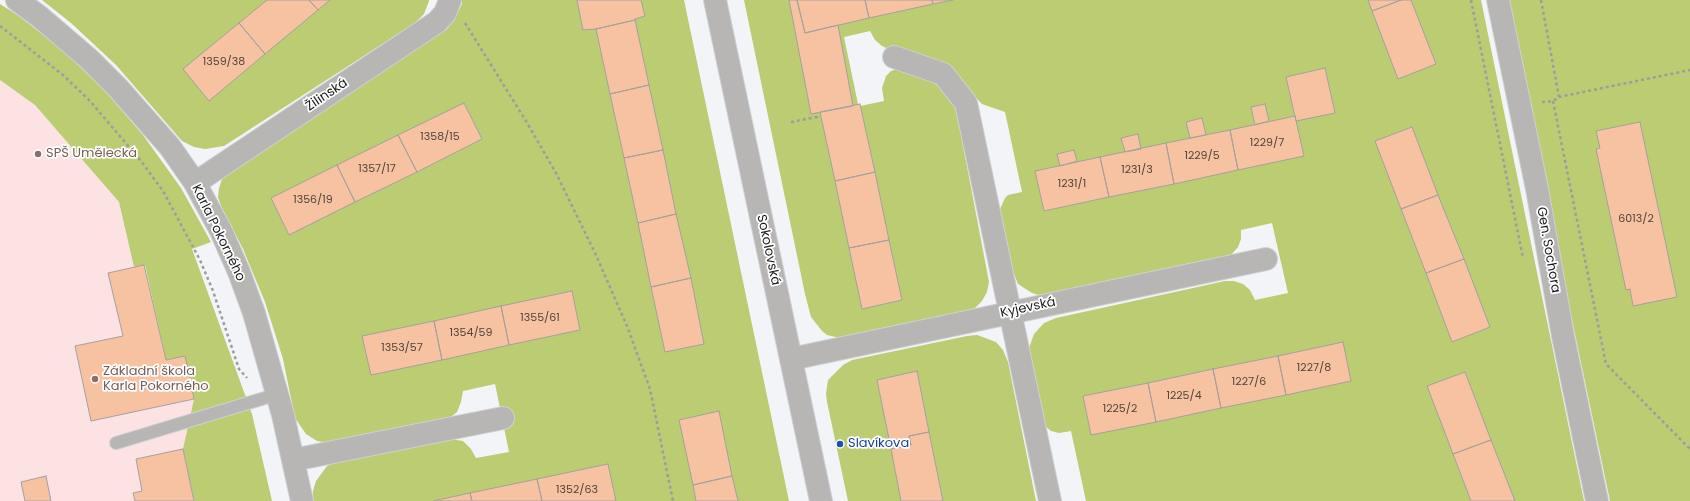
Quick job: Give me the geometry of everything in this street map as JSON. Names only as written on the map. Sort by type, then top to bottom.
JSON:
[{"type":"street","name":"Karla Pokorného","points":[[16,0],[40,17],[89,59],[118,88],[170,147],[195,183],[239,272],[254,313],[278,394],[302,501]]},
{"type":"street","name":"Žilinská","points":[[195,183],[437,22],[445,13],[451,0]]},
{"type":"street","name":"Sokolovská","points":[[715,0],[821,501]]},
{"type":"street","name":"Gen. Sochora","points":[[1498,0],[1534,174],[1597,501]]},
{"type":"street","points":[[894,57],[943,74],[966,103],[1050,501]]},
{"type":"street","name":"Kyjevská","points":[[791,359],[1266,259]]},
{"type":"street","points":[[293,460],[503,418]]},
{"type":"lane","points":[[116,444],[278,394]]},
{"type":"path","points":[[451,0],[556,173],[595,253],[627,326],[650,389],[674,501]]},
{"type":"path","points":[[1471,0],[1494,111]]},
{"type":"path","points":[[1541,0],[1559,97]]},
{"type":"path","points":[[0,26],[63,75],[90,101],[136,155],[163,191],[200,260],[213,291],[239,369],[250,383],[255,401]]},
{"type":"path","points":[[1690,70],[1559,97],[1553,101],[1606,364],[1690,449]]},
{"type":"path","points":[[791,122],[817,117],[816,113]]},
{"type":"shaded area","name":"Základní škola Karla Pokorného","points":[[0,80],[35,105],[119,202],[134,267],[144,265],[166,360],[185,356],[194,399],[183,449],[194,501],[0,501]]},
{"type":"green space","points":[[42,0],[429,1],[424,14],[415,23],[224,146],[205,149],[194,147],[182,141],[116,65],[71,23]]},
{"type":"green space","points":[[461,0],[684,0],[789,501],[313,501],[313,491],[316,481],[327,466],[339,460],[450,439],[463,441],[471,449],[476,458],[509,452],[495,384],[463,391],[457,412],[447,420],[329,443],[317,441],[306,434],[295,418],[283,359],[265,302],[243,249],[221,206],[218,197],[219,188],[222,179],[231,169],[447,29],[455,18],[462,4]]},
{"type":"green space","points":[[744,0],[1481,0],[1584,501],[1086,501],[1071,431],[1059,433],[1051,431],[1045,426],[1042,420],[1030,361],[1029,348],[1034,334],[1044,323],[1056,318],[1225,281],[1234,281],[1243,284],[1250,290],[1255,300],[1288,293],[1272,223],[1241,230],[1241,239],[1238,247],[1230,256],[1042,296],[1032,293],[1018,284],[1012,269],[1000,214],[1000,209],[1008,195],[1022,192],[1005,112],[982,104],[963,84],[882,46],[875,40],[870,31],[844,37],[858,104],[860,104],[860,106],[884,101],[882,88],[886,76],[891,71],[897,69],[929,80],[937,85],[953,103],[957,114],[989,282],[987,292],[982,301],[973,310],[840,338],[827,335],[811,317],[805,294]]},
{"type":"green space","points":[[1505,0],[1690,0],[1690,501],[1610,501]]},
{"type":"green space","points":[[0,4],[19,16],[66,53],[106,92],[143,135],[181,188],[211,242],[192,249],[252,414],[272,501],[194,501],[183,449],[194,399],[185,356],[166,360],[145,265],[134,267],[119,202],[35,105],[0,80]]},
{"type":"green space","points":[[977,335],[996,342],[1003,350],[1008,362],[1036,501],[848,501],[827,402],[826,394],[828,380],[843,365],[852,360]]},
{"type":"building","points":[[267,0],[309,0],[318,10],[265,54],[239,23]]},
{"type":"building","points":[[309,0],[330,0],[318,10]]},
{"type":"building","points":[[577,0],[641,0],[645,16],[635,20],[596,29],[583,30]]},
{"type":"building","points":[[789,0],[797,0],[805,33],[838,25],[853,106],[811,114]]},
{"type":"building","points":[[797,0],[865,0],[869,18],[805,33]]},
{"type":"building","points":[[865,0],[932,0],[933,4],[869,18]]},
{"type":"building","points":[[932,0],[953,0],[933,4]]},
{"type":"building","points":[[1368,0],[1401,0],[1372,11]]},
{"type":"building","points":[[1401,0],[1411,0],[1436,64],[1398,79],[1372,11]]},
{"type":"building","points":[[635,20],[649,85],[610,94],[596,29]]},
{"type":"building","points":[[239,23],[265,54],[209,101],[183,69]]},
{"type":"building","points":[[1325,68],[1335,113],[1296,121],[1286,77]]},
{"type":"building","points":[[649,85],[663,150],[624,158],[610,94]]},
{"type":"building","points":[[464,103],[482,139],[417,172],[398,135]]},
{"type":"building","points":[[860,104],[875,172],[835,181],[820,112]]},
{"type":"building","points":[[1265,104],[1269,121],[1255,125],[1251,107]]},
{"type":"building","points":[[1295,116],[1304,156],[1238,170],[1230,130]]},
{"type":"building","points":[[1202,118],[1206,135],[1190,138],[1186,122]]},
{"type":"building","points":[[1640,122],[1677,297],[1633,306],[1630,289],[1626,290],[1596,149],[1600,148],[1596,131]]},
{"type":"building","points":[[1412,127],[1438,195],[1401,209],[1375,141]]},
{"type":"building","points":[[1230,130],[1238,170],[1174,184],[1166,143]]},
{"type":"building","points":[[1138,134],[1141,149],[1125,152],[1121,138]]},
{"type":"building","points":[[398,135],[417,172],[355,202],[337,165]]},
{"type":"building","points":[[1166,143],[1174,184],[1109,197],[1100,157]]},
{"type":"building","points":[[663,150],[676,214],[638,223],[624,158]]},
{"type":"building","points":[[1074,150],[1077,161],[1060,166],[1057,154]]},
{"type":"building","points":[[1100,157],[1109,197],[1044,211],[1035,171]]},
{"type":"building","points":[[337,165],[355,202],[289,235],[271,198]]},
{"type":"building","points":[[875,172],[889,240],[849,248],[835,181]]},
{"type":"building","points":[[1438,195],[1464,259],[1426,273],[1401,209]]},
{"type":"building","points":[[676,214],[691,278],[651,287],[638,223]]},
{"type":"building","points":[[889,240],[902,300],[862,309],[849,248]]},
{"type":"building","points":[[1464,259],[1490,327],[1452,342],[1426,273]]},
{"type":"building","points":[[144,265],[166,360],[185,356],[194,399],[91,421],[75,346],[123,336],[108,273]]},
{"type":"building","points":[[691,278],[704,344],[665,352],[651,287]]},
{"type":"building","points":[[572,291],[580,330],[509,345],[501,306]]},
{"type":"building","points":[[501,306],[509,345],[442,360],[434,321]]},
{"type":"building","points":[[434,321],[442,360],[371,375],[362,336]]},
{"type":"building","points":[[1343,342],[1351,381],[1286,395],[1278,356]]},
{"type":"building","points":[[1278,356],[1286,395],[1221,408],[1213,369]]},
{"type":"building","points":[[1213,369],[1221,408],[1156,422],[1148,383]]},
{"type":"building","points":[[917,371],[929,432],[909,436],[911,445],[891,449],[877,380]]},
{"type":"building","points":[[1465,372],[1491,440],[1453,454],[1427,386]]},
{"type":"building","points":[[1148,383],[1156,422],[1091,435],[1083,396]]},
{"type":"building","points":[[719,411],[732,476],[693,485],[679,420]]},
{"type":"building","points":[[929,432],[943,501],[901,501],[891,449],[911,445],[909,436]]},
{"type":"building","points":[[1491,440],[1515,501],[1471,501],[1453,454]]},
{"type":"building","points":[[183,449],[194,501],[135,501],[133,493],[142,491],[136,459]]},
{"type":"building","points":[[608,464],[616,501],[542,501],[537,479]]},
{"type":"building","points":[[46,476],[51,501],[25,501],[21,482]]},
{"type":"building","points":[[732,476],[738,501],[696,501],[693,485]]},
{"type":"building","points":[[537,479],[542,501],[472,501],[470,493]]},
{"type":"building","points":[[470,493],[472,501],[433,501]]},
{"type":"place","name":"SPŠ Umělecká","points":[[38,154]]},
{"type":"place","name":"Základní škola Karla Pokorného","points":[[95,379]]},
{"type":"place","name":"Slavíkova","points":[[840,444]]}]
